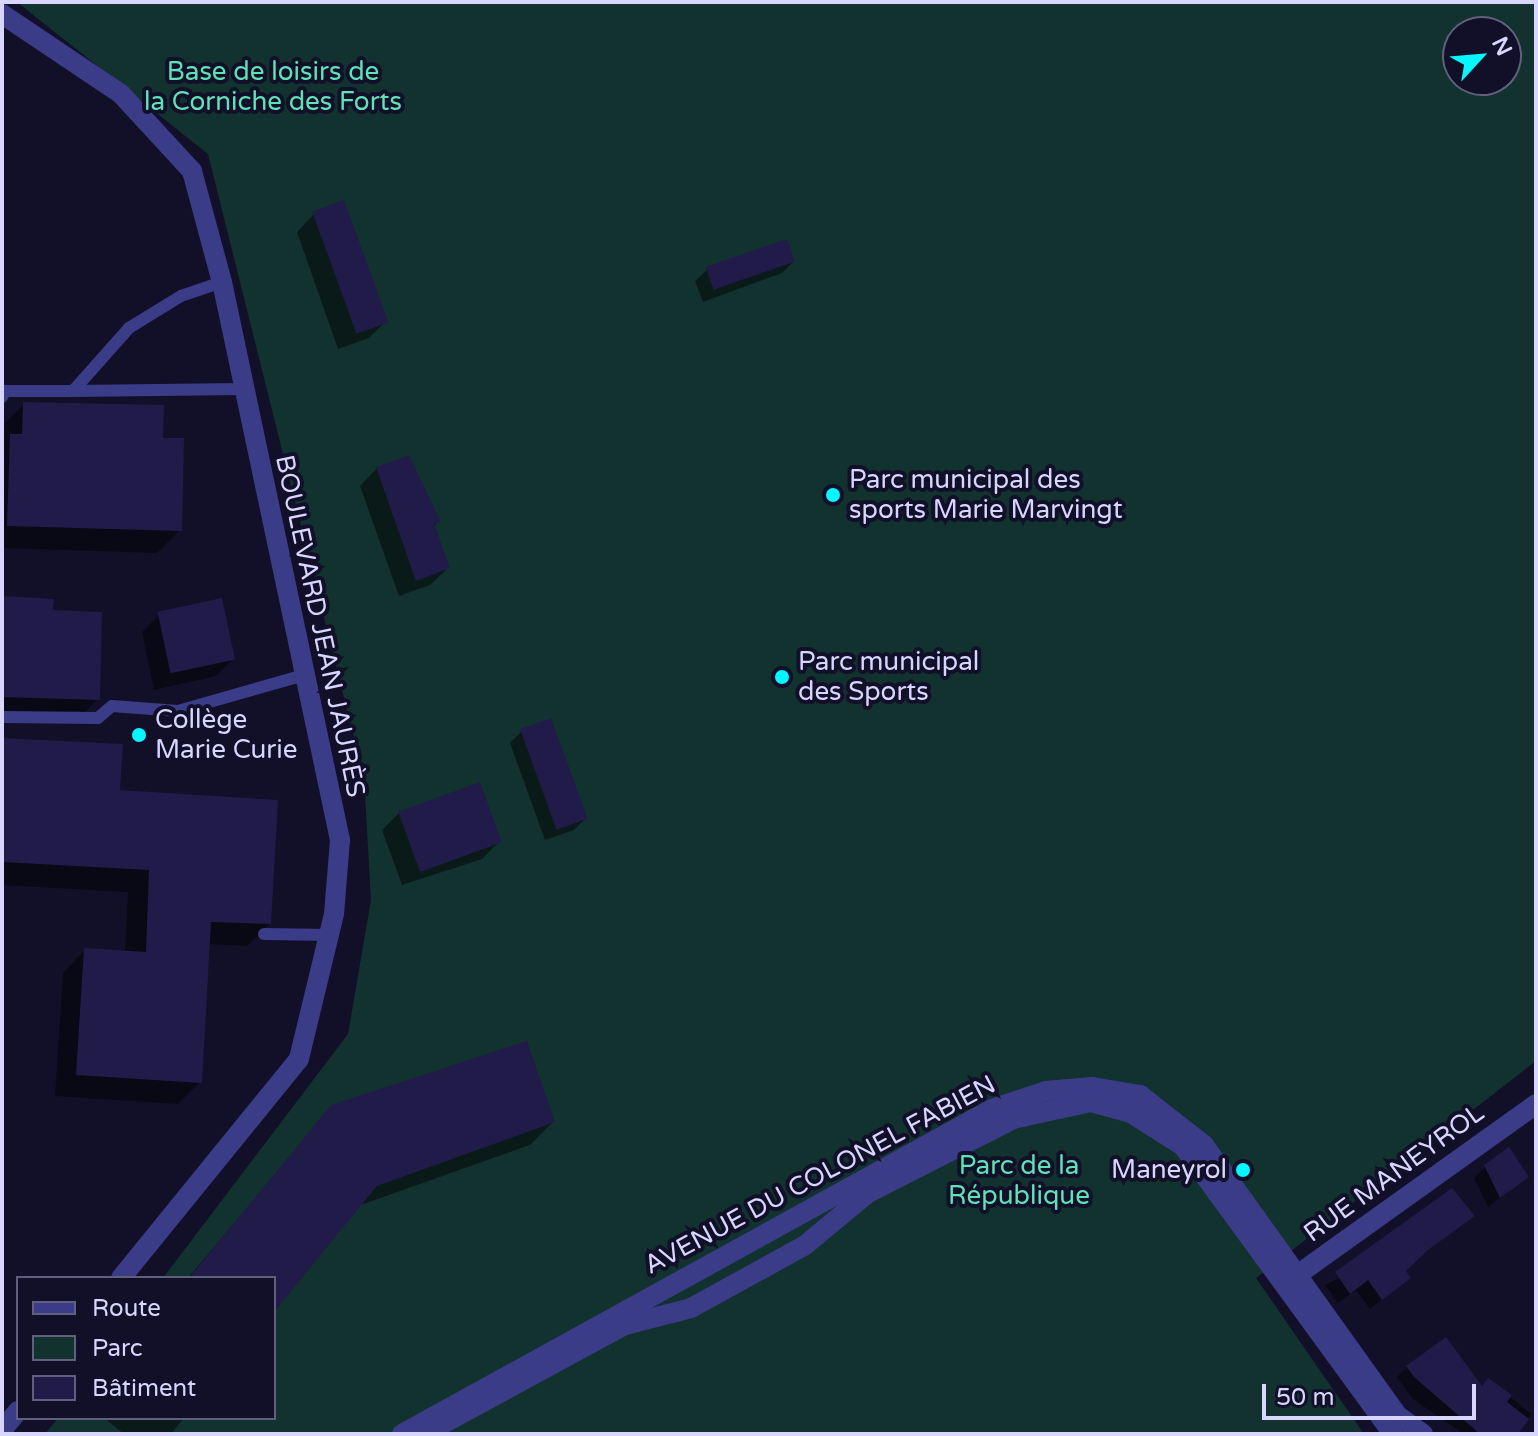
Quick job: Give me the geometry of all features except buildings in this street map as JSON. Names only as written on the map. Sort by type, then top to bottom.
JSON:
[{"type":"street","name":"BOULEVARD JEAN JAURÈS","points":[[2,14],[121,94],[175,147],[203,200],[222,282],[241,389],[340,840],[329,935],[299,1059],[123,1276]]},
{"type":"street","name":"AVENUE DU COLONEL FABIEN","points":[[402,1434],[500,1373],[992,1109],[1046,1091],[1117,1087],[1176,1117],[1393,1434]]},
{"type":"street","name":"AVENUE DU COLONEL FABIEN","points":[[424,1434],[625,1325],[691,1308],[804,1246],[868,1193],[1048,1108],[1091,1102],[1166,1133],[1183,1146],[1397,1415],[1423,1434]]},
{"type":"street","name":"RUE MANEYROL","points":[[1290,1280],[1536,1104]]},
{"type":"street","points":[[2,1430],[16,1413]]},
{"type":"lane","points":[[73,391],[129,328],[181,296],[222,282]]},
{"type":"lane","points":[[2,397],[5,391],[241,389]]},
{"type":"lane","points":[[3,717],[98,718],[112,706],[178,711],[304,675]]},
{"type":"lane","points":[[264,934],[329,935]]},
{"type":"green space","points":[[17,2],[1536,2],[1536,1061],[1256,1278],[1364,1434],[45,1434],[56,1420],[276,1420],[276,1276],[165,1276],[348,1034],[371,900],[364,778],[208,154]]},
{"type":"place","name":"Parc municipal des sports Marie Marvingt","points":[[833,495]]},
{"type":"place","name":"Parc municipal des Sports","points":[[782,677]]},
{"type":"place","name":"Collège Marie Curie","points":[[139,735]]},
{"type":"place","name":"Maneyrol","points":[[1243,1170]]},
{"type":"park label","name":"Base de loisirs de la Corniche des Forts","points":[[273,87]]},
{"type":"park label","name":"Parc de la République","points":[[1019,1181]]}]
